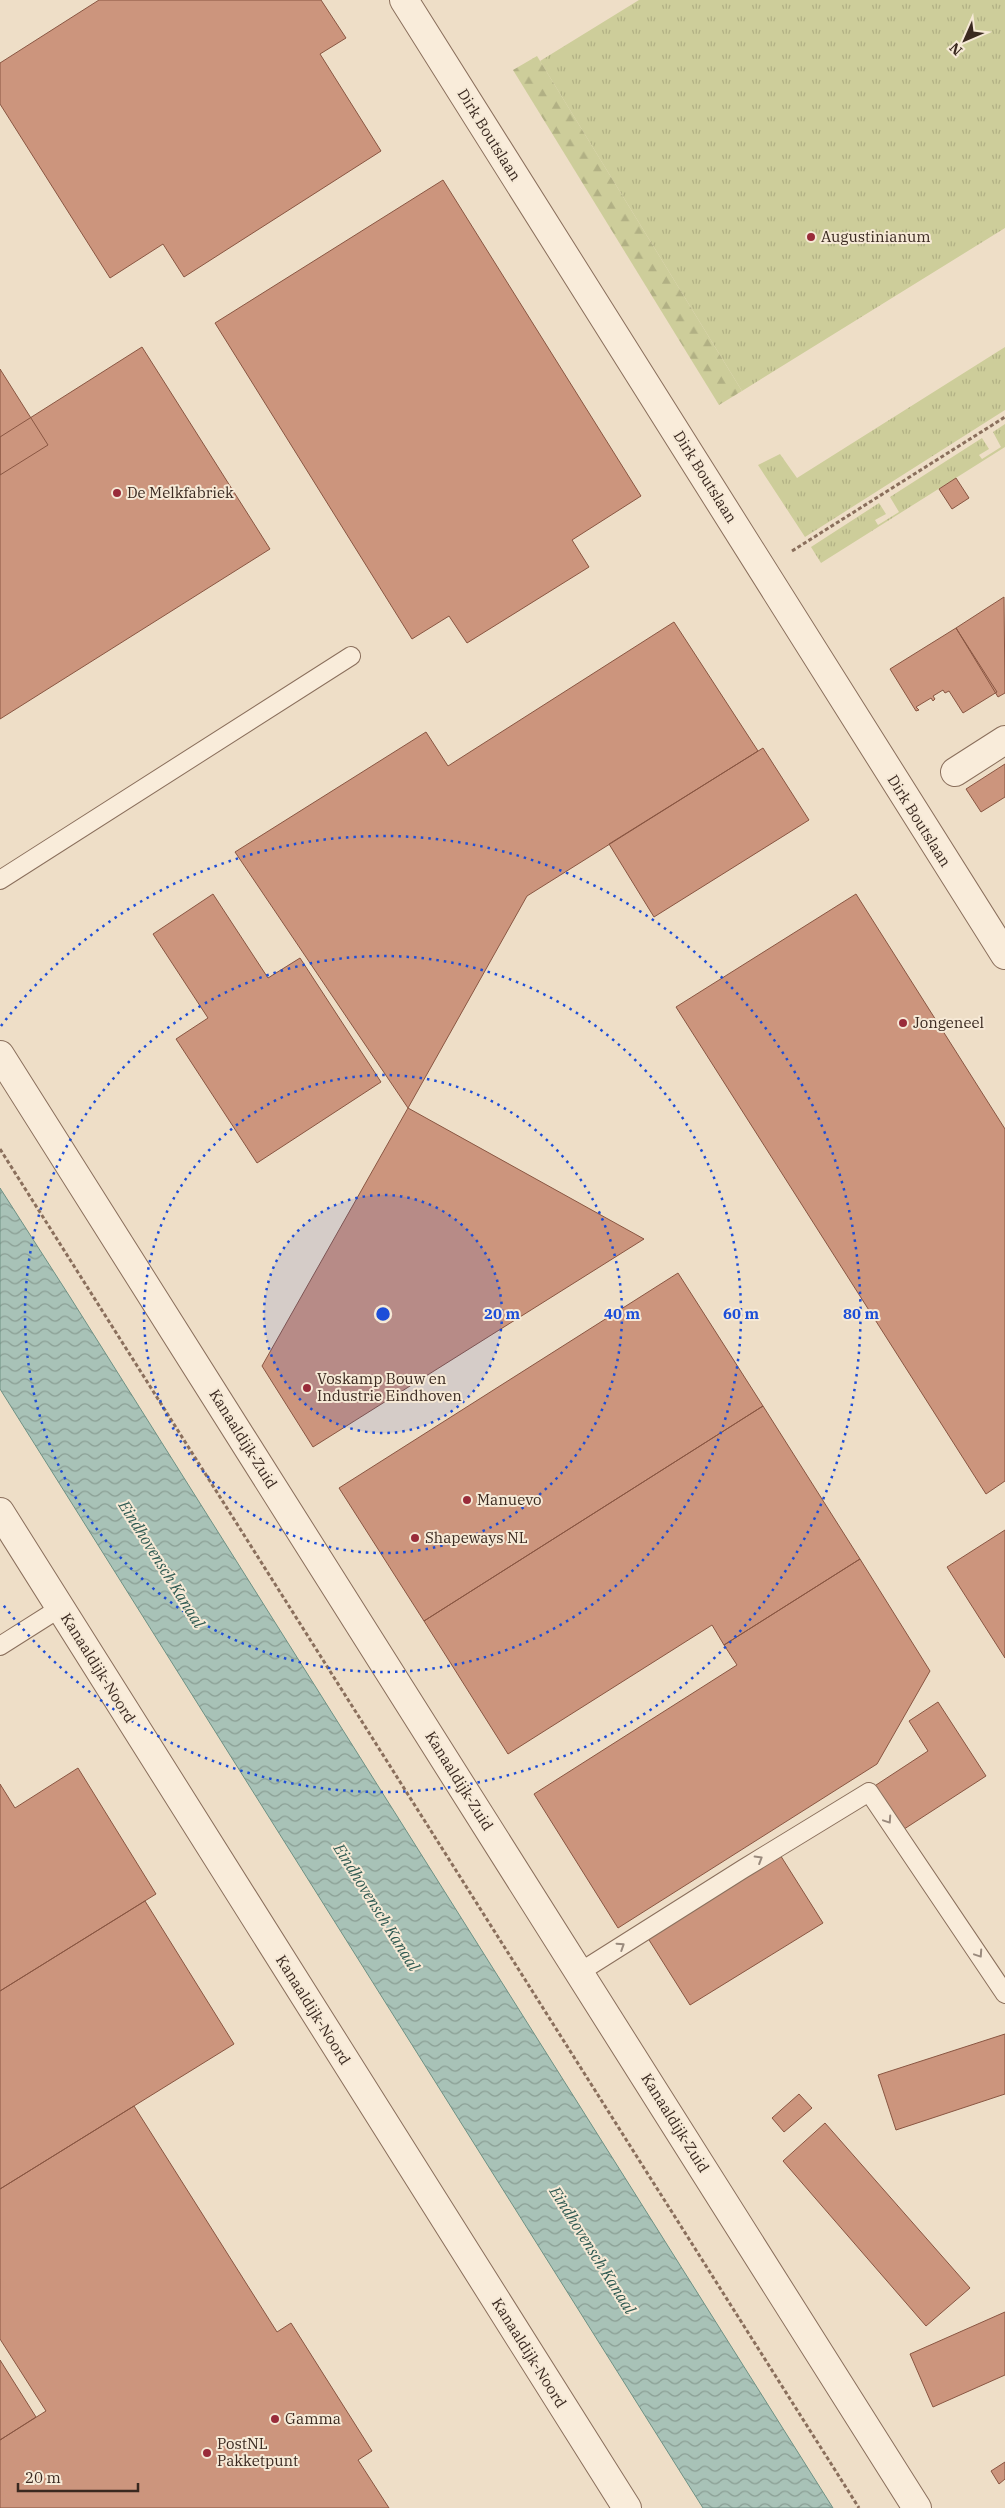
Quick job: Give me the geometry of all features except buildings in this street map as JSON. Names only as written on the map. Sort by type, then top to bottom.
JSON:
[{"type":"street","name":"Dirk Boutslaan","points":[[404,0],[1005,955]]},
{"type":"street","points":[[955,772],[1005,740]]},
{"type":"street","name":"Kanaaldijk-Zuid","points":[[0,1055],[917,2508]]},
{"type":"street","name":"Kanaaldijk-Noord","points":[[0,1512],[627,2508]]},
{"type":"lane","points":[[0,880],[351,656]]},
{"type":"lane","points":[[0,1646],[60,1608]]},
{"type":"lane","points":[[580,1972],[869,1792],[1005,1994]]},
{"type":"path","points":[[762,569],[1005,417]]},
{"type":"path","points":[[0,1149],[859,2508]]},
{"type":"green space","name":"Augustinianum","points":[[639,0],[1005,0],[1005,228],[742,391],[540,61]]},
{"type":"green space","points":[[537,56],[742,391],[719,405],[513,70]]},
{"type":"green space","points":[[1005,347],[1005,410],[805,537],[758,465],[780,454],[797,478]]},
{"type":"green space","points":[[1005,424],[1005,447],[821,563],[811,547],[879,503],[886,514],[875,520],[878,525],[899,512],[890,497],[982,438],[989,449],[979,455],[982,459],[1001,447],[993,432]]},
{"type":"water","name":"Eindhovensch Kanaal","points":[[0,1188],[833,2508],[703,2508],[0,1389]]},
{"type":"place","name":"Augustinianum","points":[[811,237]]},
{"type":"place","name":"De Melkfabriek","points":[[117,493]]},
{"type":"place","name":"Jongeneel","points":[[903,1023]]},
{"type":"place","name":"Voskamp Bouw en Industrie Eindhoven","points":[[307,1388]]},
{"type":"place","name":"Manuevo","points":[[467,1500]]},
{"type":"place","name":"Shapeways NL","points":[[415,1538]]},
{"type":"place","name":"Gamma","points":[[275,2419]]},
{"type":"place","name":"PostNL Pakketpunt","points":[[207,2453]]}]
